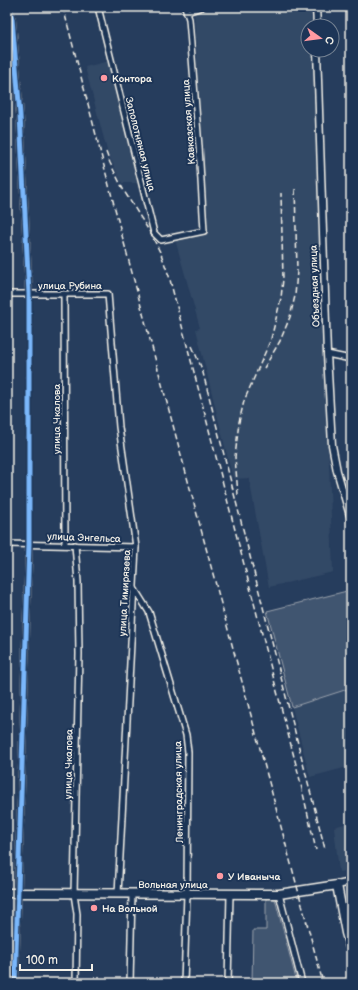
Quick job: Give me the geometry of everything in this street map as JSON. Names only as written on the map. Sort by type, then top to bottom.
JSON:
[{"type":"main road","name":"Вольная улица","points":[[7,893],[279,894],[337,885]]},
{"type":"main road","points":[[337,885],[346,933],[351,950]]},
{"type":"street","points":[[9,7],[9,20],[20,115],[29,294],[29,544],[15,983]]},
{"type":"street","name":"Заполотняная улица","points":[[98,7],[154,233],[161,240],[204,231]]},
{"type":"street","name":"Кавказская улица","points":[[202,7],[186,10],[189,19],[199,140],[204,231]]},
{"type":"street","points":[[316,7],[317,18]]},
{"type":"street","name":"Объездная улица","points":[[318,58],[327,354],[332,445],[337,471],[351,519]]},
{"type":"street","name":"улица Рубина","points":[[7,294],[108,294]]},
{"type":"street","name":"улица Чкалова","points":[[64,294],[65,545]]},
{"type":"street","name":"улица Тимирязева","points":[[108,294],[119,427],[136,547],[118,894]]},
{"type":"street","points":[[327,354],[351,359]]},
{"type":"street","name":"улица Энгельса","points":[[7,544],[136,547]]},
{"type":"street","name":"улица Чкалова","points":[[75,545],[78,582],[79,654],[74,894],[77,914],[76,983]]},
{"type":"street","name":"Ленинградская улица","points":[[134,586],[149,612],[186,735],[188,752],[187,894],[184,983]]},
{"type":"street","name":"Вольная улица","points":[[337,885],[351,882]]},
{"type":"street","points":[[130,983],[132,894]]},
{"type":"street","points":[[228,983],[230,894]]},
{"type":"street","points":[[279,894],[302,983]]},
{"type":"shaded area","points":[[312,9],[313,18],[300,18],[300,58],[314,58],[333,572],[269,587],[249,478],[233,479],[196,329],[200,328],[175,239],[207,233],[194,11]]},
{"type":"shaded area","points":[[109,61],[137,183],[122,183],[108,154],[85,67]]},
{"type":"shaded area","points":[[351,590],[351,626],[346,627],[351,647],[351,688],[292,707],[267,611]]},
{"type":"shaded area","points":[[351,688],[351,766],[310,777],[292,707]]},
{"type":"shaded area","points":[[351,822],[351,870],[339,872],[334,827]]},
{"type":"shaded area","points":[[266,898],[275,899],[297,983],[252,983],[253,930],[266,930]]},
{"type":"railway","points":[[63,7],[120,228],[323,983]]},
{"type":"railway","points":[[106,152],[124,191],[151,234],[161,254],[169,276],[299,776],[316,850]]},
{"type":"railway","points":[[264,368],[280,341],[290,317],[295,296],[297,271],[295,186]]},
{"type":"railway","points":[[238,495],[235,457],[239,422],[244,401],[271,339],[281,298],[283,279],[281,193]]},
{"type":"railway","points":[[192,346],[202,369],[325,849]]},
{"type":"cycle path","points":[[9,7],[12,19],[20,115],[29,294],[29,544],[15,983]]},
{"type":"place","name":"Контора","points":[[104,78]]},
{"type":"place","name":"У Иваныча","points":[[220,876]]},
{"type":"place","name":"На Вольной","points":[[94,908]]}]
